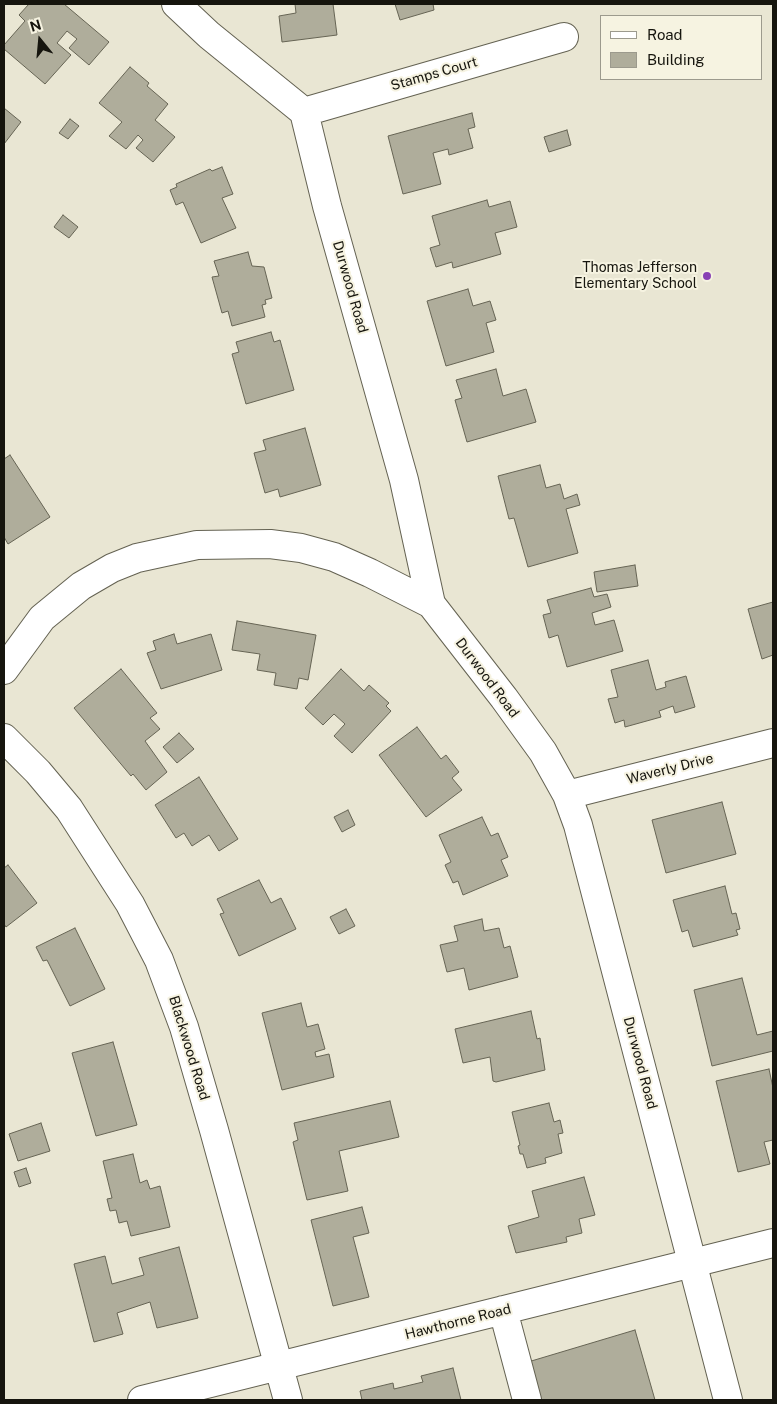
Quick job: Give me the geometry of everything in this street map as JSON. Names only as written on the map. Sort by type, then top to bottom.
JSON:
[{"type":"street","points":[[176,4],[210,35],[304,112]]},
{"type":"street","name":"Stamps Court","points":[[304,112],[564,37]]},
{"type":"street","name":"Durwood Road","points":[[304,112],[327,206],[404,480],[431,604],[504,698],[542,752],[567,795],[578,825],[728,1400]]},
{"type":"street","points":[[4,670],[42,618],[81,586],[112,568],[137,558],[197,545],[270,544],[301,548],[370,572],[431,604]]},
{"type":"street","name":"Blackwood Road","points":[[4,738],[38,772],[69,809],[130,904],[159,960],[184,1027],[288,1400]]},
{"type":"street","name":"Waverly Drive","points":[[567,795],[773,743]]},
{"type":"street","name":"Hawthorne Road","points":[[142,1400],[773,1243]]},
{"type":"street","points":[[503,1310],[527,1400]]},
{"type":"building","points":[[29,4],[64,4],[109,42],[89,65],[69,48],[77,39],[67,31],[57,43],[71,55],[45,84],[4,49],[4,45],[25,21],[19,15]]},
{"type":"building","points":[[295,4],[333,4],[337,35],[282,42],[279,16],[296,13]]},
{"type":"building","points":[[395,4],[433,4],[434,10],[400,20]]},
{"type":"building","points":[[130,67],[149,83],[147,86],[168,104],[155,120],[175,137],[153,162],[136,148],[143,140],[138,135],[126,149],[109,136],[122,122],[99,103]]},
{"type":"building","points":[[4,108],[21,122],[4,144]]},
{"type":"building","points":[[472,113],[475,127],[468,129],[473,148],[449,155],[448,149],[433,153],[441,184],[403,194],[388,136]]},
{"type":"building","points":[[70,119],[79,126],[68,139],[59,133]]},
{"type":"building","points":[[567,130],[571,145],[549,152],[544,137]]},
{"type":"building","points":[[222,167],[233,194],[222,198],[236,228],[201,243],[183,202],[176,205],[170,190],[177,187],[176,184],[210,169],[212,171]]},
{"type":"building","points":[[487,200],[489,207],[510,201],[517,227],[495,233],[501,254],[453,268],[452,262],[436,267],[430,248],[440,245],[432,216]]},
{"type":"building","points":[[63,215],[78,227],[69,238],[54,227]]},
{"type":"building","points":[[248,252],[252,266],[264,267],[272,298],[265,300],[266,304],[262,305],[265,317],[232,326],[228,311],[222,313],[212,277],[219,276],[214,261]]},
{"type":"building","points":[[468,289],[473,306],[490,301],[496,320],[486,323],[494,352],[446,366],[427,301]]},
{"type":"building","points":[[271,332],[274,342],[280,340],[294,390],[246,404],[232,354],[239,352],[236,342]]},
{"type":"building","points":[[496,369],[503,396],[526,389],[536,422],[467,442],[455,400],[462,398],[456,380]]},
{"type":"building","points":[[305,428],[321,485],[280,497],[278,489],[265,493],[254,453],[266,450],[263,440]]},
{"type":"building","points":[[10,455],[50,517],[8,544],[4,537],[4,459]]},
{"type":"building","points":[[540,465],[546,488],[560,484],[564,499],[577,494],[580,505],[566,509],[578,553],[528,567],[514,518],[509,519],[498,476]]},
{"type":"building","points":[[635,565],[638,586],[597,592],[594,572]]},
{"type":"building","points":[[591,588],[594,597],[607,594],[611,607],[592,613],[595,625],[614,620],[623,651],[567,667],[558,635],[549,638],[543,615],[551,613],[547,600]]},
{"type":"building","points":[[773,602],[773,655],[762,659],[748,609]]},
{"type":"building","points":[[237,621],[316,635],[308,680],[299,678],[297,689],[274,685],[276,673],[257,670],[260,654],[232,650]]},
{"type":"building","points":[[174,634],[177,644],[211,634],[222,670],[161,689],[147,653],[156,650],[153,641]]},
{"type":"building","points":[[648,660],[656,690],[666,687],[665,682],[686,676],[695,707],[675,713],[673,706],[659,711],[661,717],[625,727],[624,720],[615,723],[608,699],[618,697],[611,670]]},
{"type":"building","points":[[121,669],[157,713],[150,718],[160,729],[145,741],[167,772],[146,790],[133,774],[131,776],[74,708]]},
{"type":"building","points":[[341,669],[364,691],[369,685],[389,703],[386,706],[391,711],[352,753],[334,736],[345,724],[334,714],[323,725],[305,708]]},
{"type":"building","points":[[417,727],[441,759],[446,755],[459,772],[452,778],[462,790],[426,817],[379,755]]},
{"type":"building","points":[[179,733],[194,749],[177,763],[163,747]]},
{"type":"building","points":[[199,777],[238,839],[219,851],[209,835],[192,846],[184,833],[176,838],[155,805]]},
{"type":"building","points":[[722,802],[736,854],[666,873],[652,820]]},
{"type":"building","points":[[348,810],[355,825],[342,832],[334,817]]},
{"type":"building","points":[[482,817],[491,836],[498,833],[508,857],[501,860],[508,876],[463,895],[458,881],[453,883],[445,865],[451,862],[439,835]]},
{"type":"building","points":[[8,865],[37,903],[6,927],[4,924],[4,868]]},
{"type":"building","points":[[259,880],[271,903],[281,898],[296,929],[239,956],[220,914],[224,913],[217,899]]},
{"type":"building","points":[[725,886],[732,914],[736,913],[740,929],[736,930],[738,935],[693,947],[688,930],[682,932],[673,900]]},
{"type":"building","points":[[346,909],[355,926],[339,934],[330,917]]},
{"type":"building","points":[[482,919],[484,931],[499,928],[504,948],[510,946],[518,977],[469,990],[464,968],[447,972],[440,945],[458,941],[454,926]]},
{"type":"building","points":[[75,928],[105,989],[70,1006],[47,960],[43,961],[36,947]]},
{"type":"building","points":[[742,978],[757,1035],[773,1031],[773,1051],[712,1066],[694,990]]},
{"type":"building","points":[[301,1003],[307,1027],[318,1024],[325,1049],[315,1052],[316,1057],[329,1054],[334,1077],[282,1090],[262,1013]]},
{"type":"building","points":[[531,1011],[537,1039],[540,1038],[545,1070],[496,1082],[493,1081],[490,1057],[463,1063],[455,1029]]},
{"type":"building","points":[[113,1042],[137,1125],[96,1136],[72,1053]]},
{"type":"building","points":[[769,1069],[773,1088],[773,1140],[764,1142],[770,1164],[738,1172],[716,1081]]},
{"type":"building","points":[[390,1101],[399,1137],[339,1151],[348,1191],[307,1200],[293,1142],[298,1140],[294,1123]]},
{"type":"building","points":[[549,1103],[554,1122],[560,1120],[563,1133],[558,1134],[562,1153],[545,1158],[546,1163],[527,1168],[523,1154],[520,1154],[518,1146],[520,1145],[512,1112]]},
{"type":"building","points":[[41,1123],[50,1151],[18,1161],[9,1134]]},
{"type":"building","points":[[133,1154],[140,1183],[147,1180],[150,1189],[160,1186],[170,1227],[131,1236],[127,1221],[119,1223],[116,1210],[110,1211],[107,1199],[112,1198],[103,1161]]},
{"type":"building","points":[[26,1168],[31,1183],[19,1187],[14,1172]]},
{"type":"building","points":[[584,1177],[595,1215],[579,1219],[582,1233],[566,1237],[567,1242],[516,1253],[508,1226],[539,1217],[532,1191]]},
{"type":"building","points":[[362,1207],[369,1233],[353,1237],[369,1297],[333,1306],[311,1220]]},
{"type":"building","points":[[179,1247],[198,1318],[157,1328],[150,1302],[117,1313],[123,1334],[94,1342],[74,1264],[105,1256],[112,1284],[144,1275],[139,1258]]},
{"type":"building","points":[[635,1330],[655,1400],[539,1400],[528,1362]]},
{"type":"building","points":[[453,1368],[461,1400],[362,1400],[360,1391],[393,1383],[394,1389],[423,1382],[421,1376]]},
{"type":"place","name":"Thomas Jefferson Elementary School","points":[[707,276]]}]
